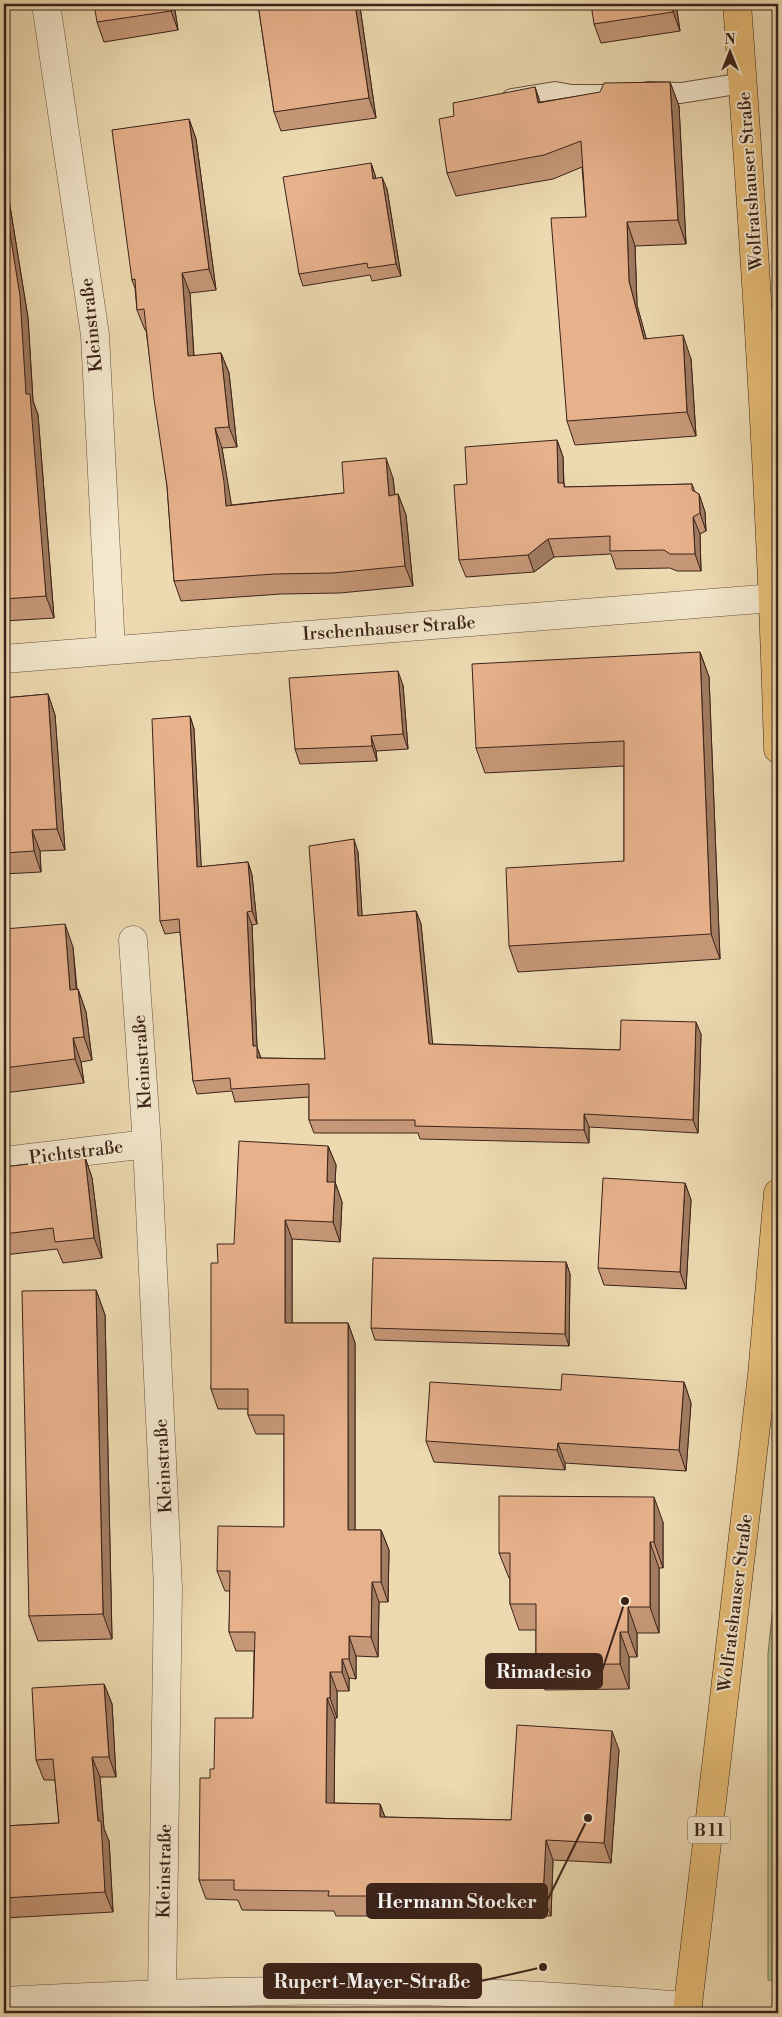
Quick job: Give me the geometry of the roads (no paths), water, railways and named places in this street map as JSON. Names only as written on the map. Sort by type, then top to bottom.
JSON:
[{"type":"main road","name":"Wolfratshauser Straße","points":[[737,4],[758,305],[774,598],[778,749]]},
{"type":"main road","name":"Wolfratshauser Straße","points":[[688,2010],[762,1375],[778,1193]]},
{"type":"street","name":"Kleinstraße","points":[[46,4],[95,335],[111,650]]},
{"type":"street","name":"Irschenhauser Straße","points":[[4,658],[774,598]]},
{"type":"street","name":"Kleinstraße","points":[[133,940],[147,1144],[168,1588],[162,1993]]},
{"type":"street","name":"Pichtstraße","points":[[4,1160],[147,1144]]},
{"type":"street","points":[[4,2001],[162,1993],[319,1990],[465,1992],[688,2010]]},
{"type":"lane","points":[[498,101],[555,92],[571,95],[682,93],[743,83]]},
{"type":"place","name":"Rimadesio","points":[[625,1601]]},
{"type":"place","name":"Hermann Stocker","points":[[588,1818]]},
{"type":"place","name":"Rupert-Mayer-Straße","points":[[543,1967]]}]
